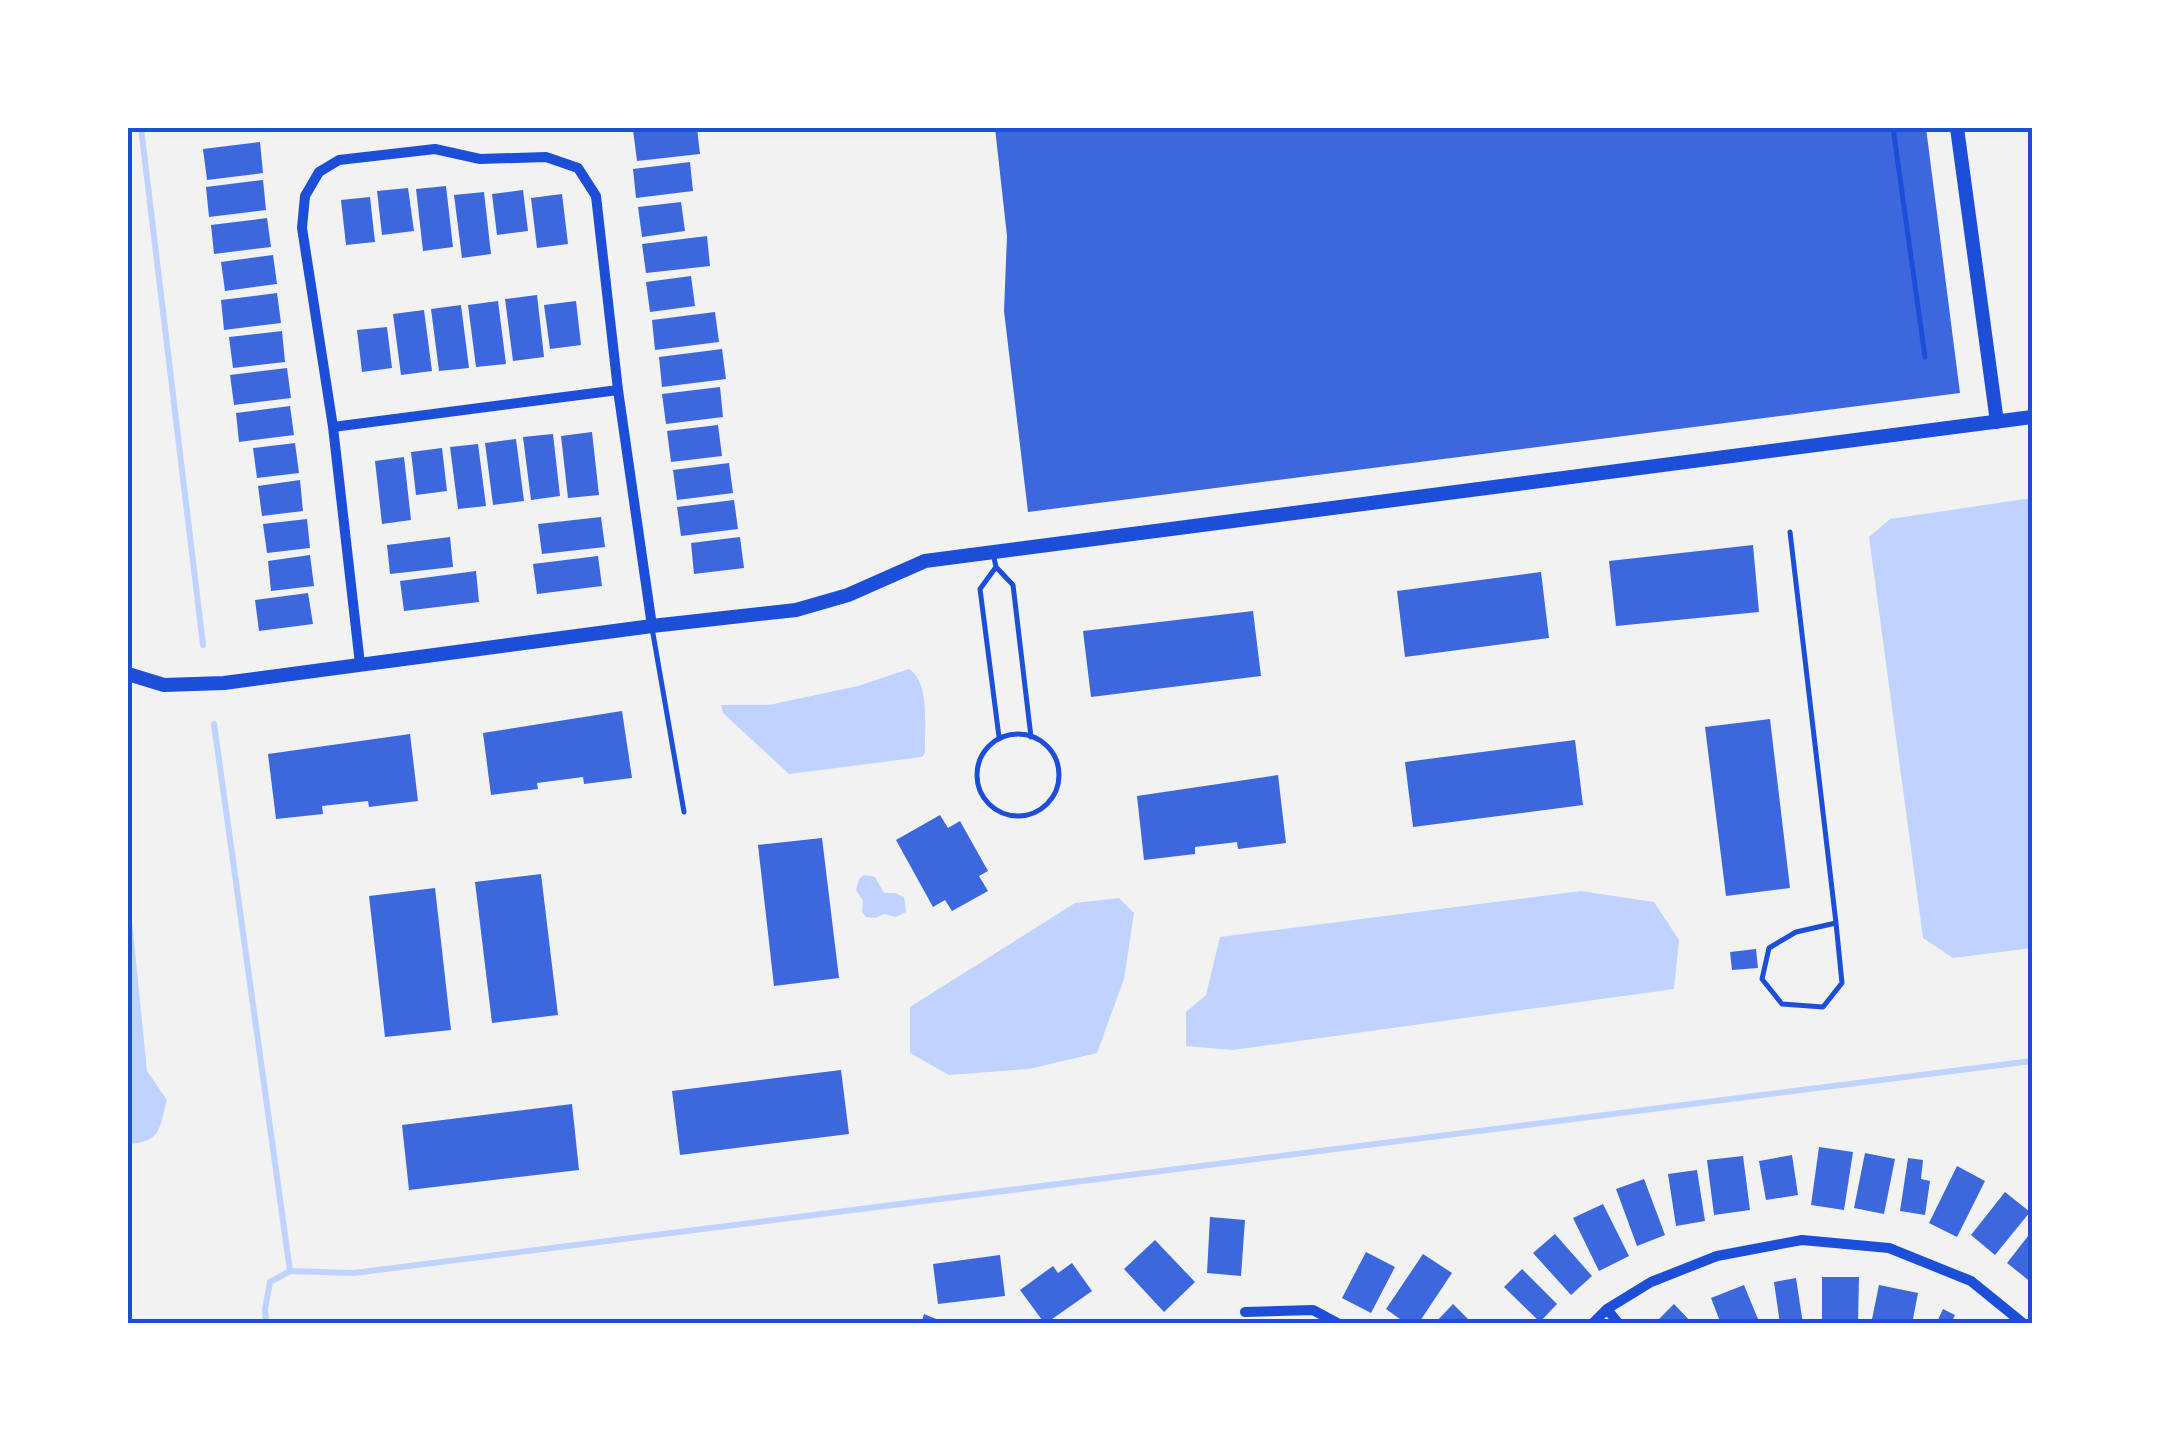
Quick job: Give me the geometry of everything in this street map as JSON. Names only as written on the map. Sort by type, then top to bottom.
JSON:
[{"type":"street","points":[[1957,128],[1997,422]]},
{"type":"street","points":[[360,664],[333,428],[302,228],[306,196],[320,172],[339,160],[435,149],[480,159],[546,156],[578,168],[596,196],[618,390],[652,626]]},
{"type":"street","points":[[333,428],[618,390]]},
{"type":"street","points":[[128,674],[164,685],[190,686],[796,610],[848,596],[925,561],[994,559],[2032,417]]},
{"type":"street","points":[[1592,1324],[1607,1309],[1651,1282],[1717,1256],[1802,1240],[1889,1248],[1971,1282],[2024,1324]]},
{"type":"street","points":[[1607,1309],[1620,1324]]},
{"type":"street","points":[[1245,1312],[1313,1310],[1339,1324]]},
{"type":"lane","points":[[1893,128],[1925,356]]},
{"type":"lane","points":[[1790,532],[1836,922],[1842,983],[1823,1008],[1782,1004],[1762,979],[1769,948],[1796,932],[1836,922]]},
{"type":"lane","points":[[994,559],[1012,585],[1031,737]]},
{"type":"lane","points":[[994,559],[980,589],[999,739]]},
{"type":"lane","points":[[652,626],[684,812]]},
{"type":"lane","points":[[1012,735],[1031,737],[1056,759],[1058,786],[1042,808],[1030,815],[1017,816],[992,807],[981,792],[978,766],[988,747],[999,739],[1012,735]]},
{"type":"water","points":[[2032,498],[2032,948],[1953,958],[1923,938],[1869,537],[1890,519]]},
{"type":"water","points":[[909,669],[921,685],[923,696],[922,757],[789,774],[723,713],[721,705],[769,705],[858,686]]},
{"type":"water","points":[[864,875],[875,877],[884,893],[904,897],[906,912],[896,917],[866,917],[856,890]]},
{"type":"water","points":[[128,881],[147,1071],[167,1100],[153,1137],[128,1144]]},
{"type":"water","points":[[1581,891],[1654,902],[1679,940],[1674,989],[1233,1050],[1186,1046],[1186,1012],[1206,995],[1220,937]]},
{"type":"water","points":[[1119,898],[1134,913],[1124,979],[1097,1053],[1029,1069],[949,1075],[910,1053],[910,1007],[1075,903]]},
{"type":"building","points":[[697,128],[700,154],[637,161],[633,130]]},
{"type":"building","points":[[995,128],[1926,128],[1960,393],[1028,512],[1004,311],[1007,236]]},
{"type":"building","points":[[260,142],[263,173],[207,180],[203,149]]},
{"type":"building","points":[[690,162],[693,191],[636,198],[633,169]]},
{"type":"building","points":[[263,180],[266,210],[209,217],[206,187]]},
{"type":"building","points":[[446,186],[453,247],[423,251],[416,189]]},
{"type":"building","points":[[408,188],[414,231],[382,235],[377,191]]},
{"type":"building","points":[[523,190],[528,231],[497,235],[492,194]]},
{"type":"building","points":[[484,192],[491,254],[462,258],[454,195]]},
{"type":"building","points":[[562,194],[568,244],[537,248],[531,198]]},
{"type":"building","points":[[370,197],[375,242],[346,245],[341,200]]},
{"type":"building","points":[[681,202],[685,231],[642,237],[638,207]]},
{"type":"building","points":[[267,218],[271,247],[214,254],[211,225]]},
{"type":"building","points":[[707,236],[710,266],[646,273],[642,244]]},
{"type":"building","points":[[273,255],[277,284],[225,291],[221,262]]},
{"type":"building","points":[[691,276],[695,306],[650,312],[646,282]]},
{"type":"building","points":[[277,293],[281,323],[224,330],[221,300]]},
{"type":"building","points":[[537,295],[544,357],[513,361],[505,299]]},
{"type":"building","points":[[498,301],[506,364],[476,367],[468,305]]},
{"type":"building","points":[[576,301],[581,345],[550,349],[544,305]]},
{"type":"building","points":[[461,305],[469,368],[439,371],[431,309]]},
{"type":"building","points":[[424,310],[432,371],[401,375],[393,314]]},
{"type":"building","points":[[715,312],[719,342],[655,350],[652,320]]},
{"type":"building","points":[[387,327],[392,368],[362,372],[357,330]]},
{"type":"building","points":[[282,331],[285,362],[233,368],[229,337]]},
{"type":"building","points":[[722,349],[726,379],[662,387],[659,357]]},
{"type":"building","points":[[287,368],[291,398],[234,405],[230,375]]},
{"type":"building","points":[[720,387],[723,417],[666,424],[662,394]]},
{"type":"building","points":[[290,406],[294,435],[239,442],[236,413]]},
{"type":"building","points":[[718,425],[722,456],[671,462],[667,431]]},
{"type":"building","points":[[592,432],[599,495],[568,498],[561,436]]},
{"type":"building","points":[[553,434],[560,496],[531,500],[523,437]]},
{"type":"building","points":[[516,439],[524,501],[493,505],[485,443]]},
{"type":"building","points":[[295,443],[299,473],[257,478],[253,448]]},
{"type":"building","points":[[478,444],[486,506],[458,509],[450,447]]},
{"type":"building","points":[[442,448],[447,491],[416,495],[411,452]]},
{"type":"building","points":[[404,457],[411,520],[382,524],[375,461]]},
{"type":"building","points":[[729,463],[733,493],[677,500],[673,470]]},
{"type":"building","points":[[300,480],[303,511],[262,516],[258,486]]},
{"type":"building","points":[[734,500],[738,529],[681,536],[677,507]]},
{"type":"building","points":[[601,517],[605,547],[542,554],[538,524]]},
{"type":"building","points":[[307,519],[310,548],[267,553],[263,524]]},
{"type":"building","points":[[450,537],[453,567],[390,574],[387,545]]},
{"type":"building","points":[[740,537],[744,568],[694,574],[691,543]]},
{"type":"building","points":[[1753,545],[1759,612],[1616,626],[1609,561]]},
{"type":"building","points":[[310,555],[314,586],[271,591],[268,561]]},
{"type":"building","points":[[598,556],[602,586],[537,594],[533,564]]},
{"type":"building","points":[[476,571],[479,602],[404,611],[400,581]]},
{"type":"building","points":[[1541,572],[1549,638],[1405,657],[1397,591]]},
{"type":"building","points":[[308,593],[313,624],[259,631],[255,600]]},
{"type":"building","points":[[1253,611],[1261,676],[1091,697],[1083,631]]},
{"type":"building","points":[[622,711],[632,778],[584,784],[583,777],[537,783],[538,789],[491,795],[483,733]]},
{"type":"building","points":[[1770,719],[1790,888],[1726,896],[1705,727]]},
{"type":"building","points":[[410,734],[418,801],[369,807],[368,801],[322,806],[323,814],[276,819],[268,754]]},
{"type":"building","points":[[1575,740],[1583,805],[1413,827],[1405,762]]},
{"type":"building","points":[[1278,775],[1286,843],[1238,849],[1237,842],[1195,847],[1195,854],[1144,860],[1137,796]]},
{"type":"building","points":[[940,815],[948,828],[960,821],[988,871],[979,876],[988,891],[952,911],[945,900],[933,907],[896,840]]},
{"type":"building","points":[[822,838],[839,978],[774,986],[758,845]]},
{"type":"building","points":[[541,874],[558,1015],[492,1023],[475,882]]},
{"type":"building","points":[[435,888],[451,1030],[385,1037],[369,896]]},
{"type":"building","points":[[1756,949],[1758,968],[1732,970],[1730,952]]},
{"type":"building","points":[[841,1070],[849,1134],[680,1155],[672,1091]]},
{"type":"building","points":[[572,1104],[579,1170],[409,1190],[402,1125]]},
{"type":"building","points":[[1819,1147],[1853,1152],[1844,1210],[1811,1205]]},
{"type":"building","points":[[1865,1153],[1895,1159],[1884,1214],[1854,1208]]},
{"type":"building","points":[[1792,1155],[1798,1195],[1766,1200],[1759,1161]]},
{"type":"building","points":[[1743,1156],[1750,1210],[1714,1215],[1707,1160]]},
{"type":"building","points":[[1908,1158],[1923,1160],[1921,1179],[1930,1181],[1925,1215],[1900,1211]]},
{"type":"building","points":[[1957,1166],[1985,1181],[1957,1237],[1929,1223]]},
{"type":"building","points":[[1697,1170],[1705,1221],[1676,1226],[1668,1174]]},
{"type":"building","points":[[1644,1179],[1665,1235],[1637,1246],[1616,1189]]},
{"type":"building","points":[[2005,1192],[2030,1212],[1995,1255],[1971,1235]]},
{"type":"building","points":[[1603,1204],[1629,1256],[1599,1271],[1573,1218]]},
{"type":"building","points":[[1210,1217],[1245,1220],[1241,1276],[1207,1273]]},
{"type":"building","points":[[2032,1231],[2032,1283],[2007,1263]]},
{"type":"building","points":[[1555,1234],[1592,1276],[1571,1295],[1533,1253]]},
{"type":"building","points":[[1155,1240],[1195,1282],[1164,1312],[1124,1269]]},
{"type":"building","points":[[1366,1252],[1395,1267],[1371,1313],[1342,1298]]},
{"type":"building","points":[[1423,1254],[1452,1273],[1418,1324],[1407,1324],[1386,1309]]},
{"type":"building","points":[[1000,1255],[1005,1296],[938,1304],[933,1264]]},
{"type":"building","points":[[1072,1263],[1092,1291],[1045,1324],[1020,1290],[1053,1266],[1058,1273]]},
{"type":"building","points":[[1522,1269],[1557,1304],[1540,1322],[1504,1287]]},
{"type":"building","points":[[1822,1277],[1859,1277],[1858,1324],[1822,1324]]},
{"type":"building","points":[[1796,1278],[1803,1324],[1780,1324],[1774,1282]]},
{"type":"building","points":[[1744,1285],[1760,1324],[1721,1324],[1711,1298]]},
{"type":"building","points":[[1879,1285],[1918,1293],[1912,1324],[1871,1324]]},
{"type":"building","points":[[1453,1304],[1473,1324],[1434,1324]]},
{"type":"building","points":[[1674,1304],[1693,1324],[1654,1324]]},
{"type":"building","points":[[1943,1309],[1955,1315],[1951,1324],[1936,1324]]},
{"type":"building","points":[[924,1314],[946,1323],[946,1324],[921,1324]]},
{"type":"waterway","points":[[141,128],[203,645]]},
{"type":"waterway","points":[[214,724],[290,1271]]},
{"type":"waterway","points":[[266,1324],[270,1282],[290,1271],[354,1273],[2032,1061]]}]
